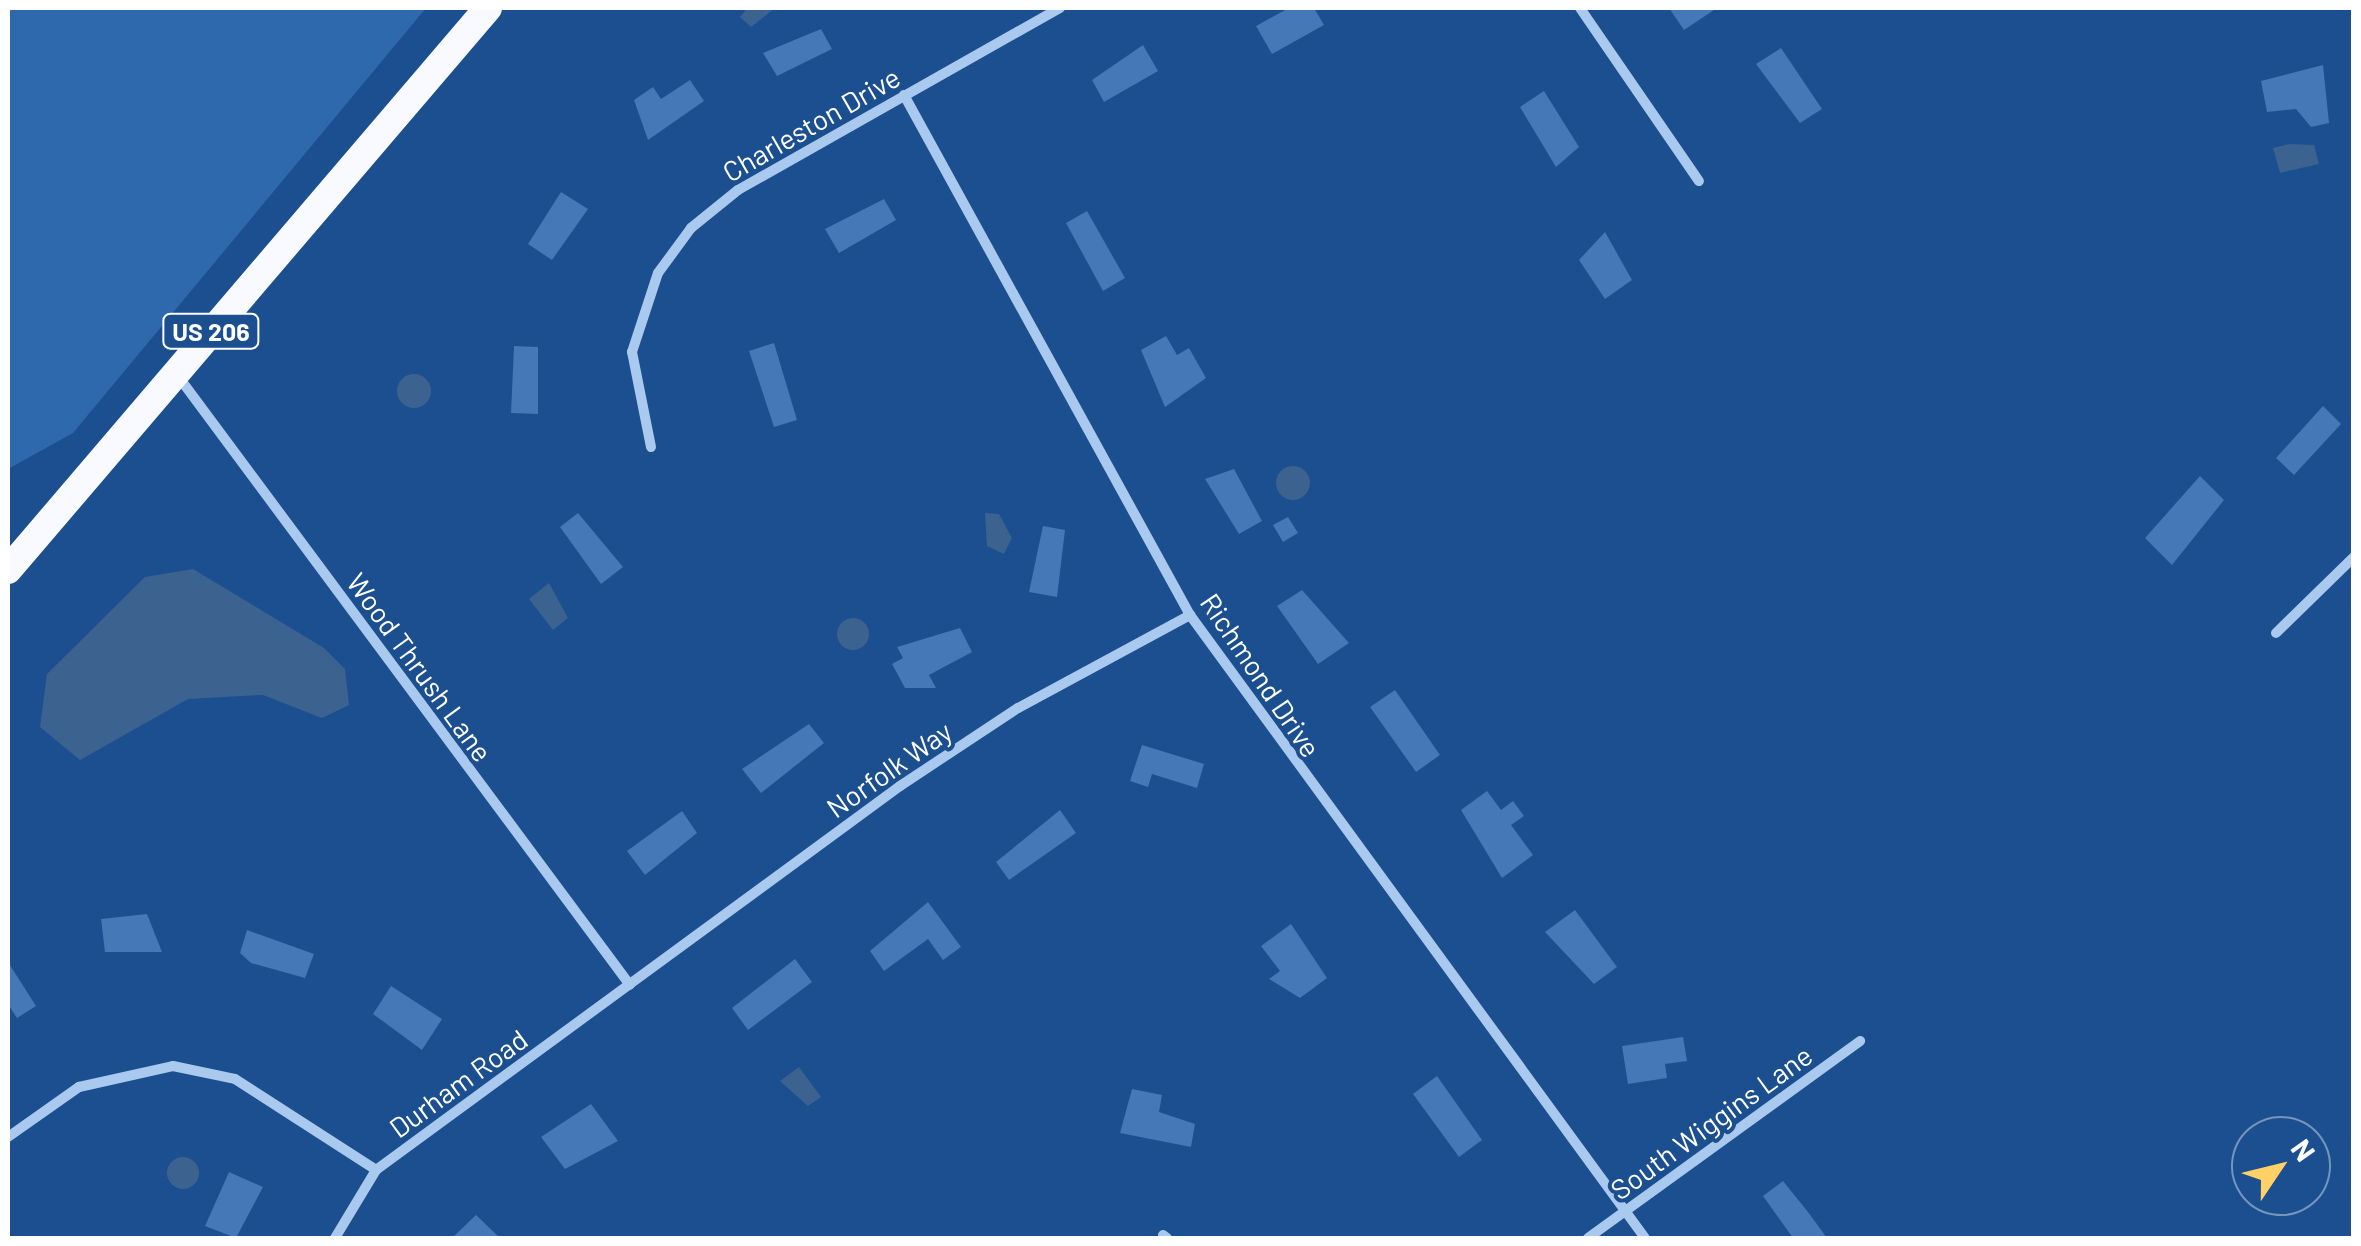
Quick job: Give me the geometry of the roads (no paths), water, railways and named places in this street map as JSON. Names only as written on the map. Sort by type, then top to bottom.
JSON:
[{"type":"highway","name":"US 206","points":[[8,570],[488,8]]},
{"type":"street","name":"Charleston Drive","points":[[652,448],[632,352],[658,272],[690,228],[738,190],[1060,8]]},
{"type":"street","points":[[1580,8],[1699,181]]},
{"type":"street","name":"Richmond Drive","points":[[904,95],[1190,615],[1644,1238]]},
{"type":"street","name":"Wood Thrush Lane","points":[[176,373],[630,985]]},
{"type":"street","points":[[2276,634],[2354,557]]},
{"type":"street","name":"Norfolk Way","points":[[630,985],[1018,708],[1190,615]]},
{"type":"street","name":"Durham Road","points":[[335,1238],[376,1170],[630,985]]},
{"type":"street","name":"South Wiggins Lane","points":[[1588,1238],[1860,1041]]},
{"type":"street","points":[[8,1137],[79,1086],[173,1066],[235,1079],[376,1170]]}]
